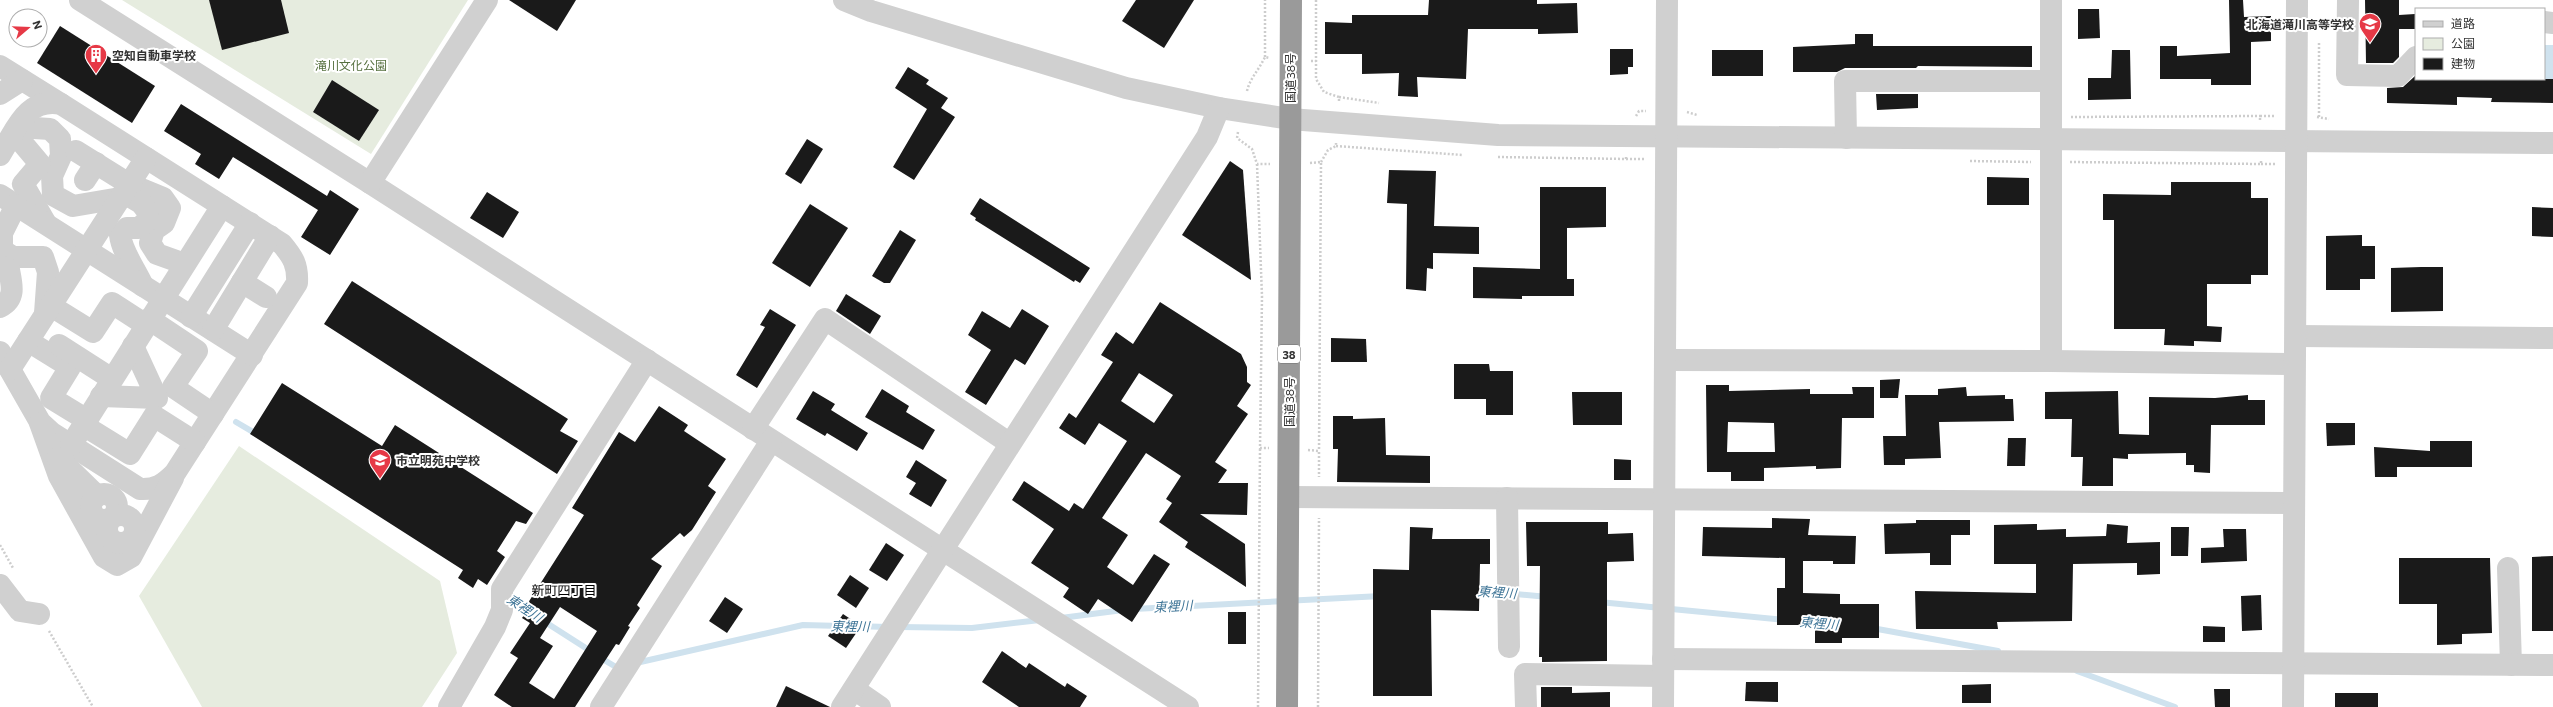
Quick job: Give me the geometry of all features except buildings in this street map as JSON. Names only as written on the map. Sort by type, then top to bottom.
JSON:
[{"type":"highway","name":"国道38号","points":[[1287,707],[1291,0]]},
{"type":"street","points":[[80,0],[370,183],[1188,707]]},
{"type":"street","points":[[370,183],[487,0]]},
{"type":"street","points":[[844,0],[872,11],[1126,88],[1218,108],[1290,119],[1498,134],[2553,143]]},
{"type":"street","points":[[1663,707],[1667,0]]},
{"type":"street","points":[[2051,0],[2051,361]]},
{"type":"street","points":[[2293,707],[2294,364],[2296,336],[2295,140],[2297,0]]},
{"type":"street","points":[[2348,0],[2347,75],[2398,76],[2415,58]]},
{"type":"street","points":[[0,66],[250,223],[282,244],[294,258],[298,269],[296,282],[252,355],[175,473],[131,557],[117,565],[104,557],[59,476],[60,448],[85,422],[162,298],[222,206]]},
{"type":"street","points":[[0,94],[22,80]]},
{"type":"street","points":[[1846,138],[1846,81],[2050,81]]},
{"type":"street","points":[[0,155],[25,115],[36,105],[48,102],[61,104]]},
{"type":"street","points":[[880,707],[848,698],[1009,443],[1207,137],[1218,108]]},
{"type":"street","points":[[16,130],[50,129],[60,139],[61,156],[52,176],[53,195],[73,206],[125,192],[163,198],[170,208],[164,223],[154,230],[150,243],[157,254],[185,264]]},
{"type":"street","points":[[16,130],[40,164],[23,184],[47,225]]},
{"type":"street","points":[[76,151],[90,172],[141,203],[148,212],[147,221],[138,228],[127,228],[120,235],[122,247],[131,259],[143,286]]},
{"type":"street","points":[[146,158],[40,323],[5,361],[40,422],[97,496],[110,495],[116,502],[117,511],[122,519],[151,490],[164,485],[175,473]]},
{"type":"street","points":[[195,442],[154,416],[130,454],[51,398],[70,367],[40,323],[48,272],[43,257],[13,257],[2,250],[2,233],[6,210],[47,225],[252,355]]},
{"type":"street","points":[[191,317],[250,223]]},
{"type":"street","points":[[213,330],[270,236]]},
{"type":"street","points":[[0,266],[9,270],[13,289],[7,303],[0,307]]},
{"type":"street","points":[[242,282],[266,297]]},
{"type":"street","points":[[40,323],[93,332],[112,303],[197,351],[173,388],[213,414]]},
{"type":"street","points":[[753,429],[824,319],[1009,443]]},
{"type":"street","points":[[40,323],[79,347],[107,387],[157,398],[133,346]]},
{"type":"street","points":[[2296,336],[2553,338]]},
{"type":"street","points":[[449,707],[495,627],[502,610],[502,589],[647,360]]},
{"type":"street","points":[[1666,360],[2051,361],[2294,364]]},
{"type":"street","points":[[601,707],[772,441]]},
{"type":"street","points":[[60,448],[140,489],[151,490]]},
{"type":"street","points":[[1289,497],[2293,504]]},
{"type":"street","points":[[1508,498],[1509,647]]},
{"type":"street","points":[[2508,568],[2510,665]]},
{"type":"street","points":[[0,585],[20,611],[38,614]]},
{"type":"street","points":[[1526,707],[1525,674],[1663,667],[2293,664],[2553,665]]},
{"type":"path","points":[[1265,0],[1265,57]]},
{"type":"path","points":[[1316,0],[1316,61]]},
{"type":"path","points":[[2319,39],[2319,117]]},
{"type":"path","points":[[1290,165],[1322,162],[1318,707]]},
{"type":"path","points":[[1257,164],[1262,296],[1258,707]]},
{"type":"path","points":[[1260,448],[1319,451]]},
{"type":"green space","name":"滝川文化公園","points":[[122,0],[468,0],[371,154]]},
{"type":"green space","points":[[239,446],[440,581],[457,653],[422,707],[202,707],[139,596]]},
{"type":"water","points":[[2545,45],[2553,45],[2553,89],[2545,80]]},
{"type":"waterway","name":"東裡川","points":[[236,422],[258,435]]},
{"type":"waterway","name":"東裡川","points":[[1472,590],[1548,597]]},
{"type":"waterway","name":"東裡川","points":[[1134,609],[1381,596]]},
{"type":"waterway","name":"東裡川","points":[[507,597],[533,614]]},
{"type":"waterway","name":"東裡川","points":[[1599,602],[1785,620]]},
{"type":"waterway","name":"東裡川","points":[[1061,618],[1123,610]]},
{"type":"waterway","name":"東裡川","points":[[542,620],[592,652]]},
{"type":"waterway","name":"東裡川","points":[[899,627],[972,628],[1040,620]]},
{"type":"waterway","name":"東裡川","points":[[636,663],[803,625],[842,626]]},
{"type":"waterway","name":"東裡川","points":[[853,626],[888,627]]},
{"type":"waterway","name":"東裡川","points":[[1872,628],[1998,651]]},
{"type":"waterway","name":"東裡川","points":[[599,657],[616,667],[621,666]]},
{"type":"waterway","name":"東裡川","points":[[2077,671],[2175,707]]},
{"type":"place","name":"北海道滝川高等学校","points":[[2370,44]]},
{"type":"place","name":"空知自動車学校","points":[[96,74]]},
{"type":"place","name":"市立明苑中学校","points":[[380,480]]},
{"type":"district","name":"新町四丁目","points":[[564,590]]}]
